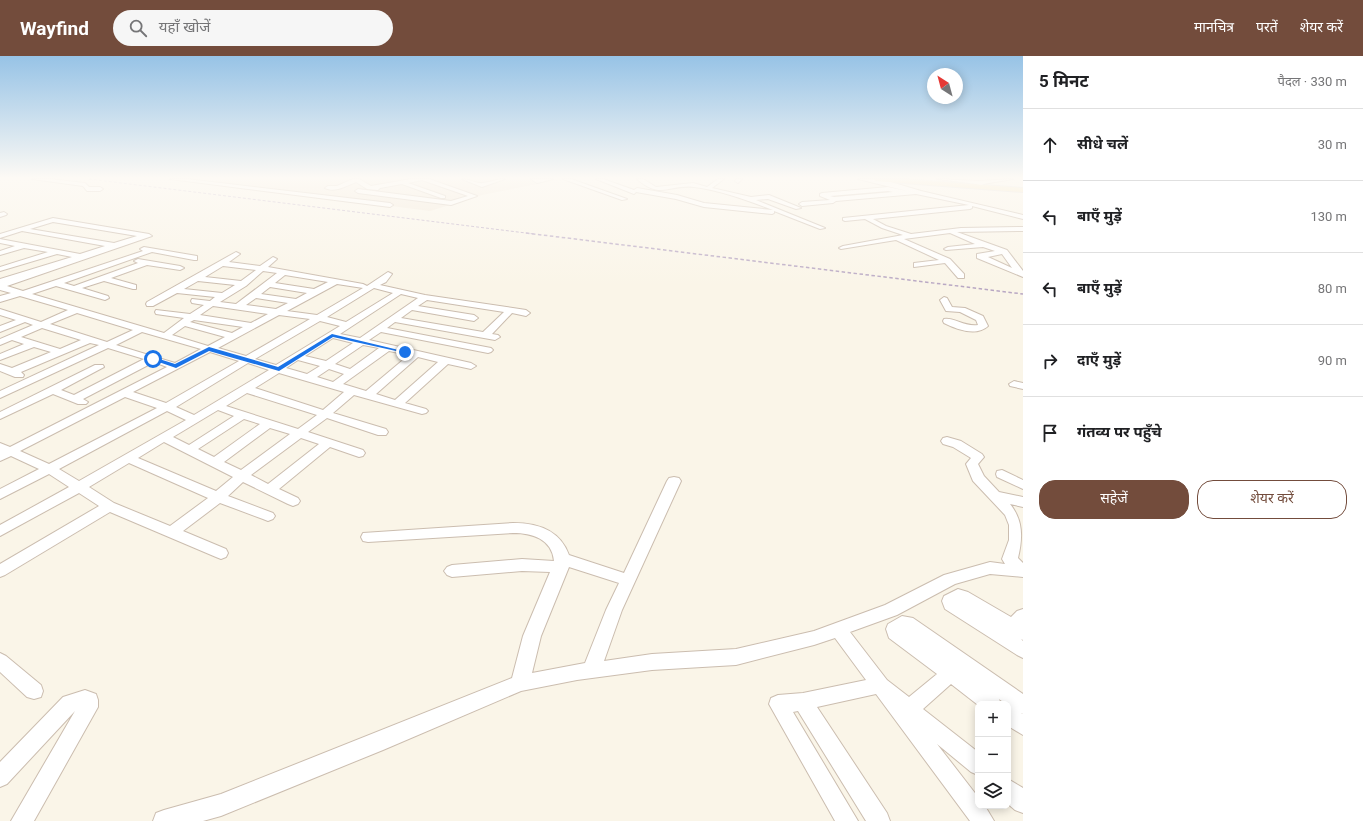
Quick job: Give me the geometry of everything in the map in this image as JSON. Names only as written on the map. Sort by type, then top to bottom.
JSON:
[{"type":"street","points":[[788,215],[822,228]]},
{"type":"street","points":[[844,218],[890,215]]},
{"type":"street","points":[[866,217],[884,227],[911,236]]},
{"type":"street","points":[[0,236],[53,220],[145,236]]},
{"type":"street","points":[[843,248],[944,231],[1023,229]]},
{"type":"street","points":[[21,230],[115,245]]},
{"type":"street","points":[[944,231],[957,238]]},
{"type":"street","points":[[944,231],[1004,252],[1022,274]]},
{"type":"street","points":[[0,282],[145,236]]},
{"type":"street","points":[[0,286],[148,237],[145,236]]},
{"type":"street","points":[[897,238],[947,261],[961,276]]},
{"type":"street","points":[[0,241],[82,256]]},
{"type":"street","points":[[948,249],[983,244]]},
{"type":"street","points":[[0,253],[24,245]]},
{"type":"street","points":[[131,247],[194,258]]},
{"type":"street","points":[[957,248],[1022,274]]},
{"type":"street","points":[[0,299],[56,283],[152,250]]},
{"type":"street","points":[[0,269],[60,251]]},
{"type":"street","points":[[980,256],[1004,252]]},
{"type":"street","points":[[150,304],[222,264],[236,254]]},
{"type":"street","points":[[125,259],[180,268]]},
{"type":"street","points":[[165,336],[212,303],[243,284],[273,259]]},
{"type":"street","points":[[917,265],[947,261]]},
{"type":"street","points":[[1012,262],[1023,264]]},
{"type":"street","points":[[76,288],[145,263]]},
{"type":"street","points":[[222,264],[242,265],[363,286]]},
{"type":"street","points":[[219,281],[242,265]]},
{"type":"street","points":[[63,266],[85,272]]},
{"type":"street","points":[[238,307],[283,273]]},
{"type":"street","points":[[0,495],[47,467],[163,406],[315,317],[363,286],[388,274],[384,280],[374,286],[315,317]]},
{"type":"street","points":[[103,278],[133,287]]},
{"type":"street","points":[[196,278],[243,284]]},
{"type":"street","points":[[3,452],[95,408],[334,282]]},
{"type":"street","points":[[56,283],[105,298]]},
{"type":"street","points":[[268,284],[315,292]]},
{"type":"street","points":[[0,286],[76,310],[422,411]]},
{"type":"street","points":[[374,286],[425,297],[526,313]]},
{"type":"street","points":[[176,290],[225,296]]},
{"type":"street","points":[[0,531],[246,389],[402,291]]},
{"type":"street","points":[[174,315],[205,294]]},
{"type":"street","points":[[254,295],[297,302]]},
{"type":"street","points":[[309,378],[425,297]]},
{"type":"street","points":[[944,300],[949,309],[962,310],[980,318],[983,326],[974,330],[960,327],[947,321]]},
{"type":"street","points":[[189,304],[212,303],[315,317],[349,325]]},
{"type":"street","points":[[458,330],[474,318],[484,306]]},
{"type":"street","points":[[411,307],[474,318]]},
{"type":"street","points":[[0,342],[76,310]]},
{"type":"street","points":[[485,335],[510,310]]},
{"type":"street","points":[[0,312],[176,366]]},
{"type":"street","points":[[159,312],[253,326]]},
{"type":"street","points":[[369,312],[436,326],[495,336]]},
{"type":"street","points":[[0,329],[23,320]]},
{"type":"street","points":[[183,323],[233,336]]},
{"type":"street","points":[[405,352],[436,326]]},
{"type":"street","points":[[0,395],[142,329]]},
{"type":"street","points":[[379,329],[488,350]]},
{"type":"street","points":[[332,335],[471,366]]},
{"type":"street","points":[[12,337],[61,352]]},
{"type":"street","points":[[12,372],[91,339]]},
{"type":"street","points":[[0,357],[35,343]]},
{"type":"street","points":[[336,385],[386,348]]},
{"type":"street","points":[[368,395],[416,354]]},
{"type":"street","points":[[296,357],[328,365],[351,373]]},
{"type":"street","points":[[80,358],[99,367],[123,375]]},
{"type":"street","points":[[74,399],[153,359]]},
{"type":"street","points":[[397,404],[445,360]]},
{"type":"street","points":[[0,367],[31,380]]},
{"type":"street","points":[[0,416],[99,367]]},
{"type":"street","points":[[246,389],[324,415],[382,432]]},
{"type":"street","points":[[52,390],[95,408]]},
{"type":"street","points":[[172,532],[218,497],[242,476],[324,415],[353,390]]},
{"type":"street","points":[[124,393],[163,406],[194,419]]},
{"type":"street","points":[[216,406],[359,453]]},
{"type":"street","points":[[188,450],[243,415]]},
{"type":"street","points":[[214,462],[268,424]]},
{"type":"street","points":[[163,438],[293,501]]},
{"type":"street","points":[[946,441],[957,444],[978,457],[972,464],[978,478],[1011,513],[1016,525],[1016,540],[1010,560],[1021,571]]},
{"type":"street","points":[[270,489],[328,443]]},
{"type":"street","points":[[3,452],[47,467],[109,506],[221,553]]},
{"type":"street","points":[[128,458],[218,497],[268,516]]},
{"type":"street","points":[[0,488],[47,467]]},
{"type":"street","points":[[1002,474],[1023,485]]},
{"type":"street","points":[[591,670],[614,610],[674,481]]},
{"type":"street","points":[[996,496],[1023,502]]},
{"type":"street","points":[[0,571],[109,506]]},
{"type":"street","points":[[368,537],[513,528],[534,529],[542,532],[551,539],[557,546],[561,563],[532,636],[520,683]]},
{"type":"street","points":[[452,570],[561,563],[628,580]]},
{"type":"street","points":[[164,821],[221,805],[520,683],[591,670],[652,662],[736,657],[814,638],[891,610],[950,579],[990,568],[1021,571]]},
{"type":"street","points":[[1020,625],[962,596],[958,595],[950,601],[951,604],[1023,650]]},
{"type":"street","points":[[988,701],[895,633],[894,629],[902,623],[907,623],[1023,705]]},
{"type":"street","points":[[838,629],[984,821]]},
{"type":"street","points":[[0,661],[34,691]]},
{"type":"street","points":[[909,709],[950,674]]},
{"type":"street","points":[[848,821],[778,704],[803,702],[880,685]]},
{"type":"street","points":[[880,685],[975,763]]},
{"type":"street","points":[[0,777],[70,703],[85,699],[89,700],[88,707],[22,821]]},
{"type":"street","points":[[803,702],[879,821]]},
{"type":"street","points":[[1011,717],[1023,726]]},
{"type":"street","points":[[1011,792],[1023,802]]},
{"type":"railway","points":[[378,215],[534,234]]},
{"type":"railway","points":[[526,233],[1023,294]]},
{"type":"route","points":[[153,359],[176,366],[209,349],[279,369],[332,335],[405,352]]}]
